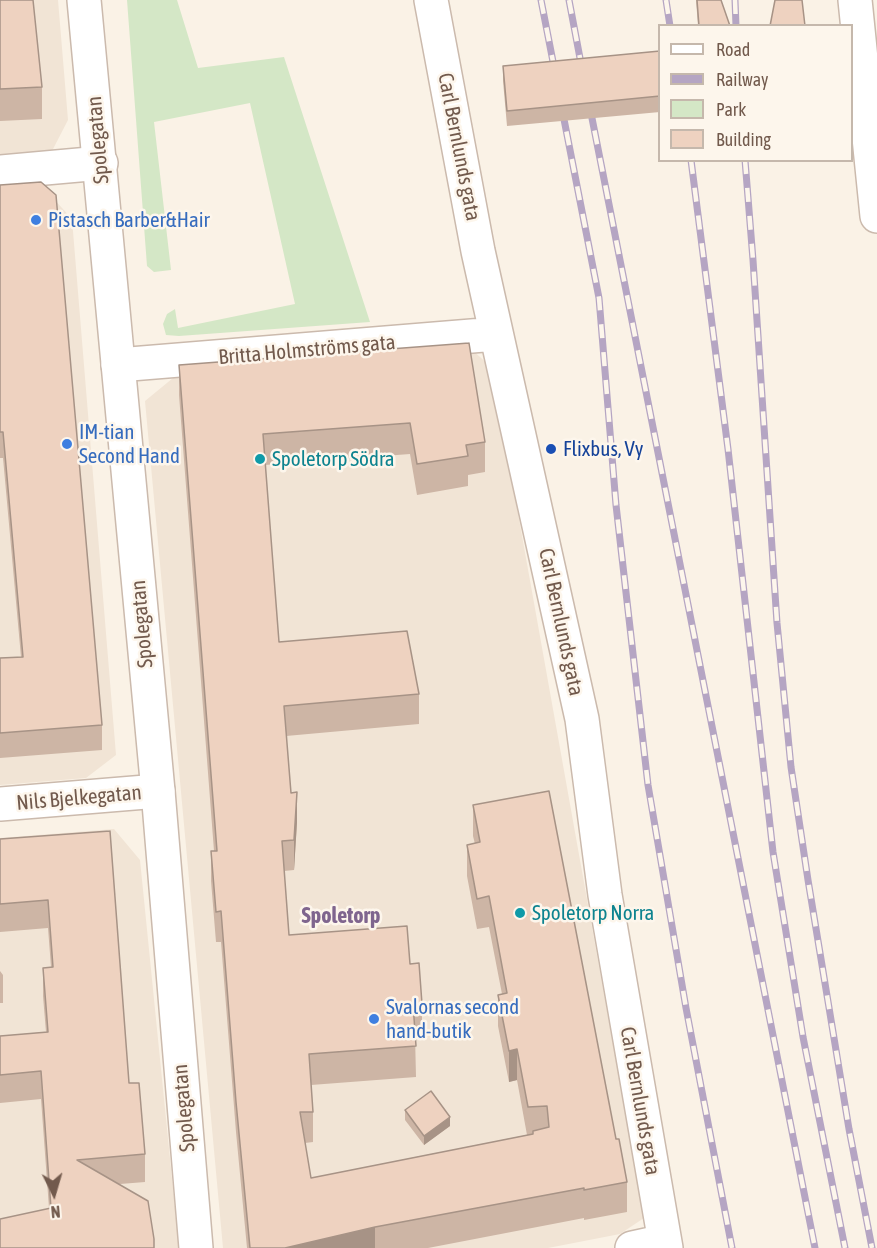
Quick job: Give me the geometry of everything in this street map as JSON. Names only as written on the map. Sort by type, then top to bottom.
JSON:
[{"type":"street","name":"Spolegatan","points":[[84,0],[158,791],[196,1248]]},
{"type":"street","name":"Carl Bernlunds gata","points":[[431,0],[476,240],[582,719],[605,895],[665,1244]]},
{"type":"street","points":[[855,0],[877,216]]},
{"type":"street","points":[[0,172],[101,164]]},
{"type":"street","name":"Britta Holmströms gata","points":[[118,365],[496,334]]},
{"type":"street","name":"Nils Bjelkegatan","points":[[0,804],[158,791]]},
{"type":"street","points":[[632,1248],[665,1244]]},
{"type":"shaded area","points":[[0,0],[58,0],[68,120],[52,151],[0,155]]},
{"type":"shaded area","points":[[43,187],[72,219],[116,755],[86,778],[0,785],[0,190]]},
{"type":"shaded area","name":"Spoletorp","points":[[468,346],[492,368],[644,1218],[620,1234],[548,1248],[223,1248],[145,401],[173,378]]},
{"type":"shaded area","points":[[114,829],[140,860],[179,1248],[0,1248],[0,838]]},
{"type":"green space","points":[[127,0],[177,0],[198,68],[284,57],[370,322],[179,336],[166,335],[163,324],[167,314],[175,309],[178,328],[295,304],[250,103],[154,122],[171,270],[154,272],[147,266]]},
{"type":"building","points":[[0,0],[33,0],[42,87],[0,89]]},
{"type":"building","points":[[697,0],[721,0],[729,24],[699,24]]},
{"type":"building","points":[[775,0],[802,0],[805,24],[770,24]]},
{"type":"building","points":[[658,51],[658,96],[507,111],[503,66]]},
{"type":"building","points":[[41,182],[56,195],[102,725],[0,733],[0,658],[23,657],[3,432],[0,432],[0,185]]},
{"type":"building","points":[[469,343],[485,442],[466,445],[468,456],[417,464],[410,423],[263,434],[279,642],[407,631],[419,694],[284,706],[291,793],[297,792],[294,840],[282,841],[289,935],[407,926],[410,964],[419,963],[422,1004],[413,1004],[416,1046],[309,1054],[313,1112],[300,1112],[311,1178],[533,1134],[533,1131],[549,1127],[547,1106],[528,1107],[517,1049],[509,1051],[498,995],[507,993],[489,896],[477,899],[467,845],[480,842],[473,805],[549,791],[616,1139],[619,1139],[627,1182],[375,1227],[285,1248],[250,1248],[221,911],[216,912],[211,851],[217,851],[179,365]]},
{"type":"building","points":[[110,831],[129,1083],[139,1083],[145,1154],[77,1160],[148,1201],[154,1248],[0,1248],[0,1219],[51,1208],[41,1071],[0,1075],[0,1036],[48,1032],[43,968],[53,967],[48,900],[0,904],[0,839]]},
{"type":"building","points":[[431,1091],[450,1117],[424,1136],[405,1110]]},
{"type":"railway","points":[[541,0],[556,77]]},
{"type":"railway","points":[[569,0],[583,74]]},
{"type":"railway","points":[[666,0],[670,24]]},
{"type":"railway","points":[[735,0],[736,24]]},
{"type":"railway","points":[[589,103],[815,1248]]},
{"type":"railway","points":[[561,104],[599,298],[616,505],[648,785],[686,1008],[732,1248]]},
{"type":"railway","points":[[691,162],[728,449],[773,852],[803,1037],[845,1248]]},
{"type":"railway","points":[[745,162],[777,623],[791,767],[849,1129],[872,1248]]},
{"type":"place","name":"Pistasch Barber&Hair","points":[[36,220]]},
{"type":"place","name":"IM-tian Second Hand","points":[[67,444]]},
{"type":"place","name":"Flixbus, Vy","points":[[551,449]]},
{"type":"place","name":"Spoletorp Södra","points":[[260,459]]},
{"type":"place","name":"Spoletorp Norra","points":[[520,913]]},
{"type":"place","name":"Svalornas second hand-butik","points":[[374,1019]]},
{"type":"district","name":"Spoletorp","points":[[341,916]]}]
